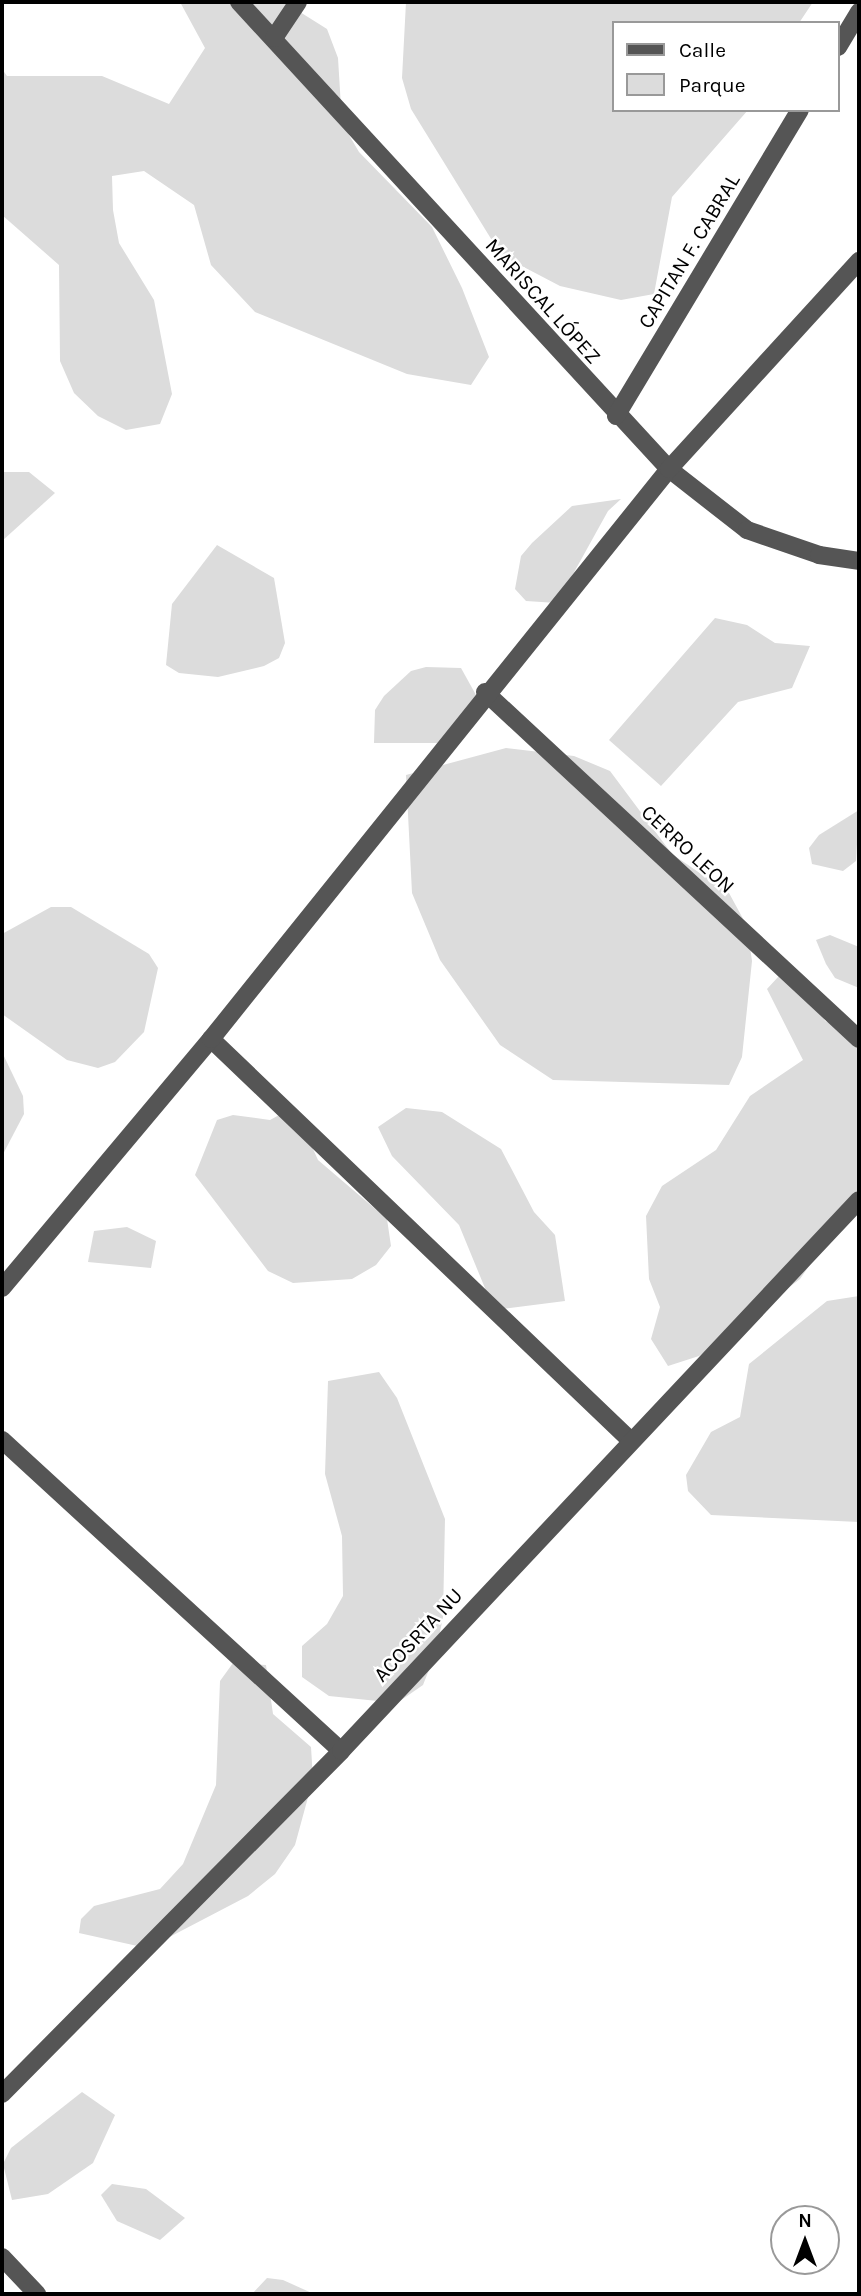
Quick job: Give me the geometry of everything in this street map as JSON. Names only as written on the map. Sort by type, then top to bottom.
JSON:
[{"type":"street","name":"MARISCAL LÓPEZ","points":[[239,2],[617,416],[669,468],[747,530],[819,555],[859,561]]},
{"type":"street","points":[[274,38],[298,2]]},
{"type":"street","points":[[840,44],[859,12]]},
{"type":"street","name":"CAPITAN F. CABRAL","points":[[617,416],[799,112]]},
{"type":"street","points":[[2,1288],[211,1039],[485,692],[669,468],[859,261]]},
{"type":"street","name":"CERRO LEON","points":[[485,692],[859,1039]]},
{"type":"street","points":[[211,1039],[630,1440]]},
{"type":"street","name":"ACOSRTA NU","points":[[2,2094],[341,1751],[630,1440],[859,1200]]},
{"type":"street","points":[[2,1440],[341,1751]]},
{"type":"street","points":[[2,2258],[37,2294]]},
{"type":"green space","points":[[180,2],[284,2],[327,29],[338,58],[342,123],[359,152],[432,227],[462,288],[489,357],[471,385],[407,374],[255,312],[211,265],[194,205],[144,171],[112,176],[113,210],[119,243],[154,300],[172,394],[160,424],[126,430],[98,416],[74,393],[60,361],[59,265],[2,215],[2,69],[7,76],[102,76],[169,104],[205,48]]},
{"type":"green space","points":[[406,2],[813,2],[800,21],[612,21],[612,112],[746,112],[672,197],[654,294],[621,300],[560,286],[501,255],[411,109],[402,78]]},
{"type":"green space","points":[[2,472],[29,472],[55,493],[2,541]]},
{"type":"green space","points":[[621,499],[608,511],[557,603],[526,601],[515,589],[521,556],[532,543],[572,506]]},
{"type":"green space","points":[[217,545],[274,578],[285,643],[279,658],[264,666],[218,677],[179,673],[166,665],[172,604]]},
{"type":"green space","points":[[715,618],[747,625],[775,643],[810,646],[792,688],[738,702],[661,786],[609,740]]},
{"type":"green space","points":[[426,667],[461,668],[476,695],[468,726],[442,743],[374,743],[375,710],[384,696],[411,671]]},
{"type":"green space","points":[[506,748],[574,756],[610,771],[672,854],[729,893],[747,926],[752,961],[742,1057],[729,1085],[553,1080],[500,1045],[440,960],[412,893],[406,775]]},
{"type":"green space","points":[[859,810],[856,861],[843,871],[812,864],[809,848],[819,835]]},
{"type":"green space","points":[[51,907],[71,907],[149,954],[158,968],[144,1032],[115,1062],[98,1068],[67,1060],[2,1014],[2,934]]},
{"type":"green space","points":[[830,935],[859,947],[859,988],[835,978],[826,964],[816,940]]},
{"type":"green space","points":[[790,964],[814,991],[825,1021],[859,1035],[859,1194],[800,1279],[699,1356],[668,1366],[651,1339],[660,1307],[649,1279],[646,1216],[662,1186],[716,1150],[750,1096],[803,1060],[767,989]]},
{"type":"green space","points":[[2,1052],[23,1096],[24,1114],[2,1156]]},
{"type":"green space","points":[[294,1107],[318,1160],[387,1219],[391,1246],[376,1265],[352,1279],[293,1283],[268,1271],[195,1175],[217,1120],[233,1115],[270,1120]]},
{"type":"green space","points":[[406,1108],[442,1112],[501,1149],[534,1212],[555,1235],[565,1301],[494,1310],[459,1225],[392,1156],[378,1127]]},
{"type":"green space","points":[[127,1227],[156,1241],[151,1268],[88,1262],[94,1231]]},
{"type":"green space","points":[[859,1296],[859,1522],[711,1515],[688,1491],[686,1475],[711,1432],[740,1417],[749,1364],[827,1301]]},
{"type":"green space","points":[[379,1372],[397,1398],[445,1519],[443,1617],[436,1652],[423,1685],[397,1703],[329,1696],[302,1677],[302,1646],[327,1624],[343,1596],[342,1536],[325,1474],[328,1381]]},
{"type":"green space","points":[[233,1663],[266,1665],[273,1714],[311,1747],[313,1779],[295,1845],[275,1874],[248,1896],[158,1943],[142,1947],[79,1933],[81,1919],[94,1906],[160,1889],[183,1864],[216,1785],[220,1681]]},
{"type":"green space","points":[[82,2092],[115,2115],[93,2163],[48,2194],[12,2200],[3,2164],[11,2148]]},
{"type":"green space","points":[[112,2184],[146,2189],[185,2218],[160,2240],[117,2221],[101,2195]]},
{"type":"green space","points":[[267,2278],[283,2280],[314,2294],[252,2294]]}]
